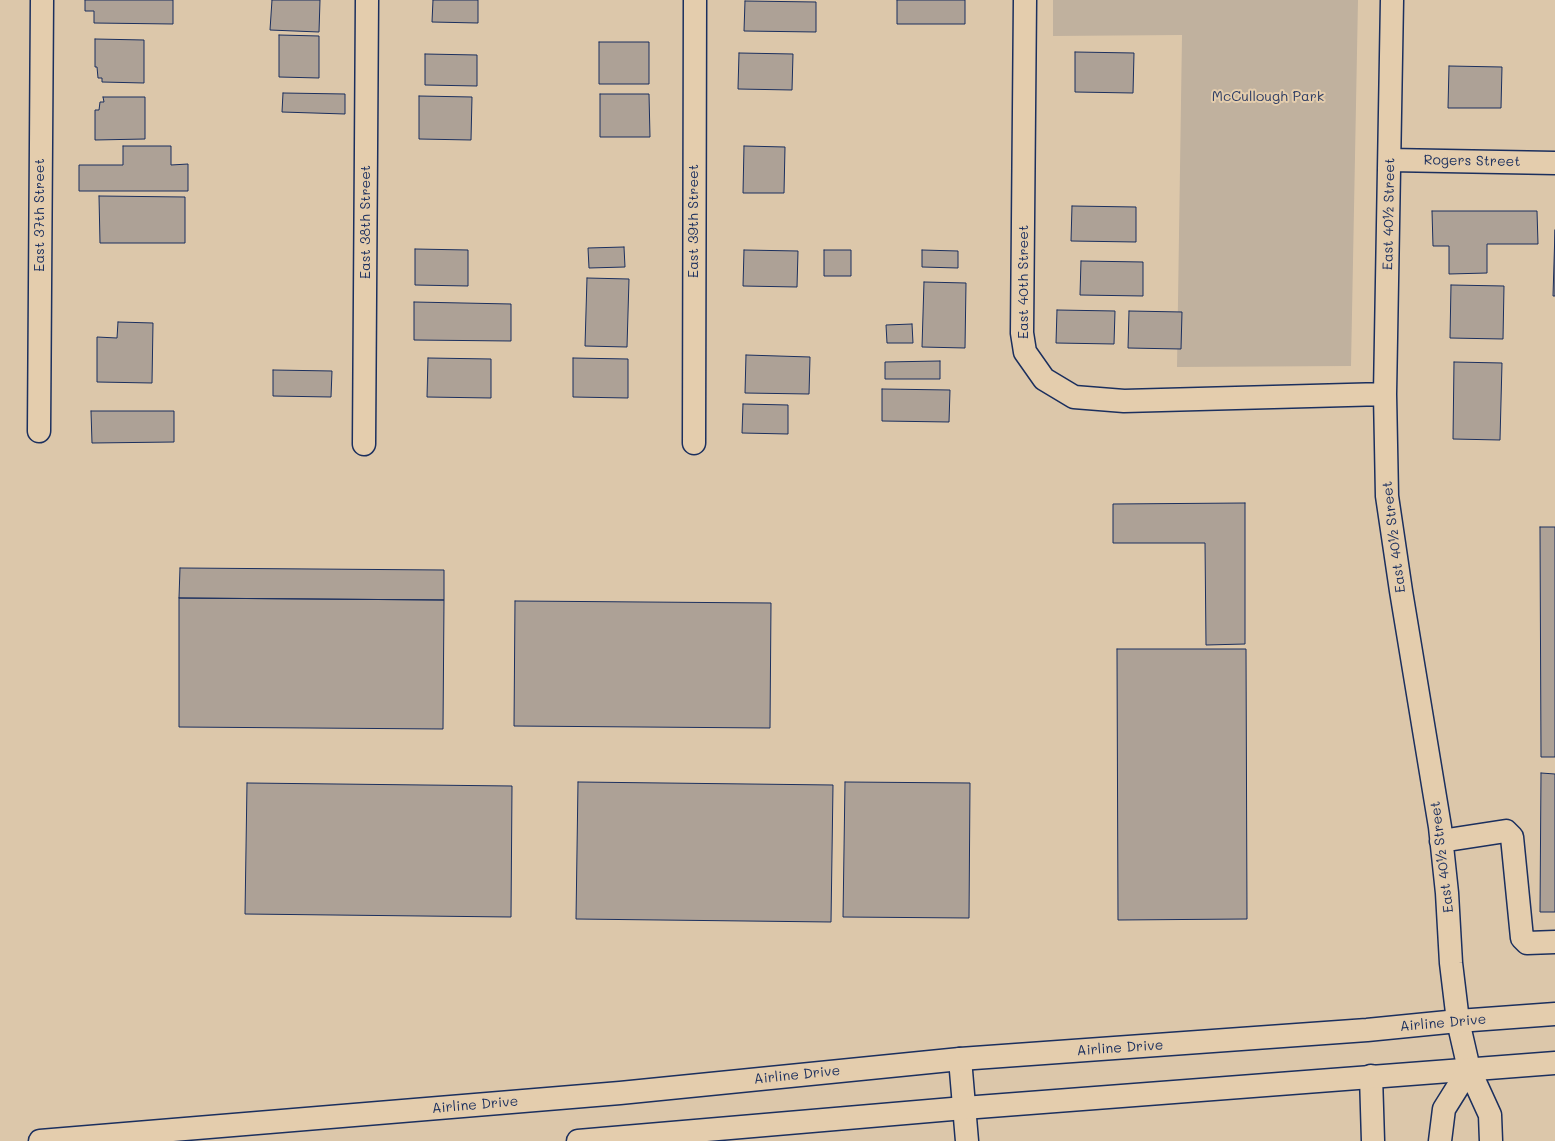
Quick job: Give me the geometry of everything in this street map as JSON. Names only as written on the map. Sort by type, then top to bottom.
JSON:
[{"type":"main road","name":"East 37th Street","points":[[39,431],[42,0]]},
{"type":"main road","name":"East 38th Street","points":[[364,444],[367,0]]},
{"type":"main road","name":"East 39th Street","points":[[694,443],[695,0]]},
{"type":"main road","name":"East 40th Street","points":[[1025,0],[1022,333],[1025,352],[1044,379],[1074,397],[1124,401],[1385,394]]},
{"type":"main road","name":"East 40½ Street","points":[[1392,0],[1385,394],[1387,496],[1441,841],[1447,893],[1451,963],[1458,1021],[1469,1069],[1490,1115],[1491,1141]]},
{"type":"main road","name":"Rogers Street","points":[[1390,160],[1555,163]]},
{"type":"main road","points":[[1441,841],[1506,831],[1512,836],[1522,938],[1528,943],[1555,942]]},
{"type":"main road","name":"Airline Drive","points":[[40,1141],[620,1093],[960,1059],[1367,1030],[1458,1021],[1555,1014]]},
{"type":"main road","points":[[960,1059],[967,1141]]},
{"type":"main road","points":[[578,1141],[964,1108],[1555,1063]]},
{"type":"main road","points":[[1440,1141],[1444,1109],[1469,1069]]},
{"type":"main road","points":[[1371,1076],[1373,1141]]},
{"type":"main road","points":[[1454,1141],[1455,1090]]},
{"type":"green space","name":"McCullough Park","points":[[1053,0],[1358,0],[1351,366],[1177,367],[1182,35],[1053,36]]},
{"type":"building","points":[[85,0],[173,0],[173,24],[94,23],[94,11],[85,11]]},
{"type":"building","points":[[272,0],[320,0],[319,32],[270,30]]},
{"type":"building","points":[[433,0],[478,0],[478,23],[432,22]]},
{"type":"building","points":[[897,0],[965,0],[965,24],[897,24]]},
{"type":"building","points":[[745,1],[816,2],[816,32],[744,31]]},
{"type":"building","points":[[279,35],[319,36],[319,78],[279,77]]},
{"type":"building","points":[[95,39],[144,40],[144,83],[102,82],[102,78],[98,78],[97,67],[95,67]]},
{"type":"building","points":[[599,42],[649,42],[649,84],[599,84]]},
{"type":"building","points":[[1075,52],[1134,53],[1133,93],[1075,92]]},
{"type":"building","points":[[739,53],[793,54],[792,90],[738,89]]},
{"type":"building","points":[[425,54],[477,55],[477,86],[425,85]]},
{"type":"building","points":[[1449,66],[1502,67],[1501,108],[1448,108]]},
{"type":"building","points":[[283,93],[345,94],[345,114],[282,112]]},
{"type":"building","points":[[600,94],[649,94],[650,137],[600,137]]},
{"type":"building","points":[[419,96],[472,97],[471,140],[419,139]]},
{"type":"building","points":[[103,97],[145,97],[145,139],[95,140],[95,110],[99,110],[100,102],[104,102]]},
{"type":"building","points":[[123,146],[171,146],[171,165],[188,164],[188,191],[79,191],[79,165],[123,165]]},
{"type":"building","points":[[744,146],[785,147],[784,193],[743,193]]},
{"type":"building","points":[[99,196],[185,197],[185,243],[100,243]]},
{"type":"building","points":[[1072,206],[1136,207],[1136,242],[1071,241]]},
{"type":"building","points":[[1432,211],[1537,211],[1538,244],[1487,244],[1487,273],[1449,274],[1449,246],[1433,246]]},
{"type":"building","points":[[1555,230],[1555,296],[1553,296]]},
{"type":"building","points":[[624,247],[625,267],[589,268],[588,248]]},
{"type":"building","points":[[415,249],[468,250],[468,286],[415,285]]},
{"type":"building","points":[[744,250],[798,251],[797,287],[743,286]]},
{"type":"building","points":[[824,250],[851,250],[851,276],[824,276]]},
{"type":"building","points":[[922,250],[958,251],[958,268],[922,267]]},
{"type":"building","points":[[1081,261],[1143,262],[1143,296],[1080,295]]},
{"type":"building","points":[[587,278],[629,279],[627,347],[585,346]]},
{"type":"building","points":[[924,282],[966,283],[965,348],[922,347]]},
{"type":"building","points":[[1451,285],[1504,286],[1503,339],[1450,338]]},
{"type":"building","points":[[414,302],[511,304],[511,341],[414,340]]},
{"type":"building","points":[[1057,310],[1115,311],[1114,344],[1056,343]]},
{"type":"building","points":[[1129,311],[1182,312],[1181,349],[1128,348]]},
{"type":"building","points":[[118,322],[153,323],[152,383],[97,382],[97,337],[117,338]]},
{"type":"building","points":[[912,324],[913,343],[887,343],[886,325]]},
{"type":"building","points":[[746,355],[810,357],[809,394],[745,393]]},
{"type":"building","points":[[428,358],[491,359],[491,398],[427,397]]},
{"type":"building","points":[[573,358],[628,359],[628,398],[573,397]]},
{"type":"building","points":[[940,361],[940,379],[885,379],[885,362]]},
{"type":"building","points":[[1454,362],[1502,363],[1500,440],[1453,439]]},
{"type":"building","points":[[273,370],[332,371],[331,397],[273,396]]},
{"type":"building","points":[[882,389],[950,390],[949,422],[882,421]]},
{"type":"building","points":[[743,404],[788,405],[788,434],[742,433]]},
{"type":"building","points":[[91,411],[174,411],[174,442],[92,443]]},
{"type":"building","points":[[1245,503],[1245,644],[1206,645],[1205,543],[1113,543],[1113,504]]},
{"type":"building","points":[[1540,527],[1555,527],[1555,757],[1541,757]]},
{"type":"building","points":[[180,568],[444,570],[444,600],[179,598]]},
{"type":"building","points":[[179,598],[444,600],[443,729],[179,727]]},
{"type":"building","points":[[515,601],[771,603],[770,728],[514,726]]},
{"type":"building","points":[[1117,649],[1246,649],[1247,919],[1118,920]]},
{"type":"building","points":[[1541,773],[1555,774],[1555,912],[1540,912]]},
{"type":"building","points":[[578,782],[833,785],[831,922],[576,919]]},
{"type":"building","points":[[845,782],[970,783],[969,918],[843,917]]},
{"type":"building","points":[[247,783],[512,786],[511,917],[245,914]]}]
